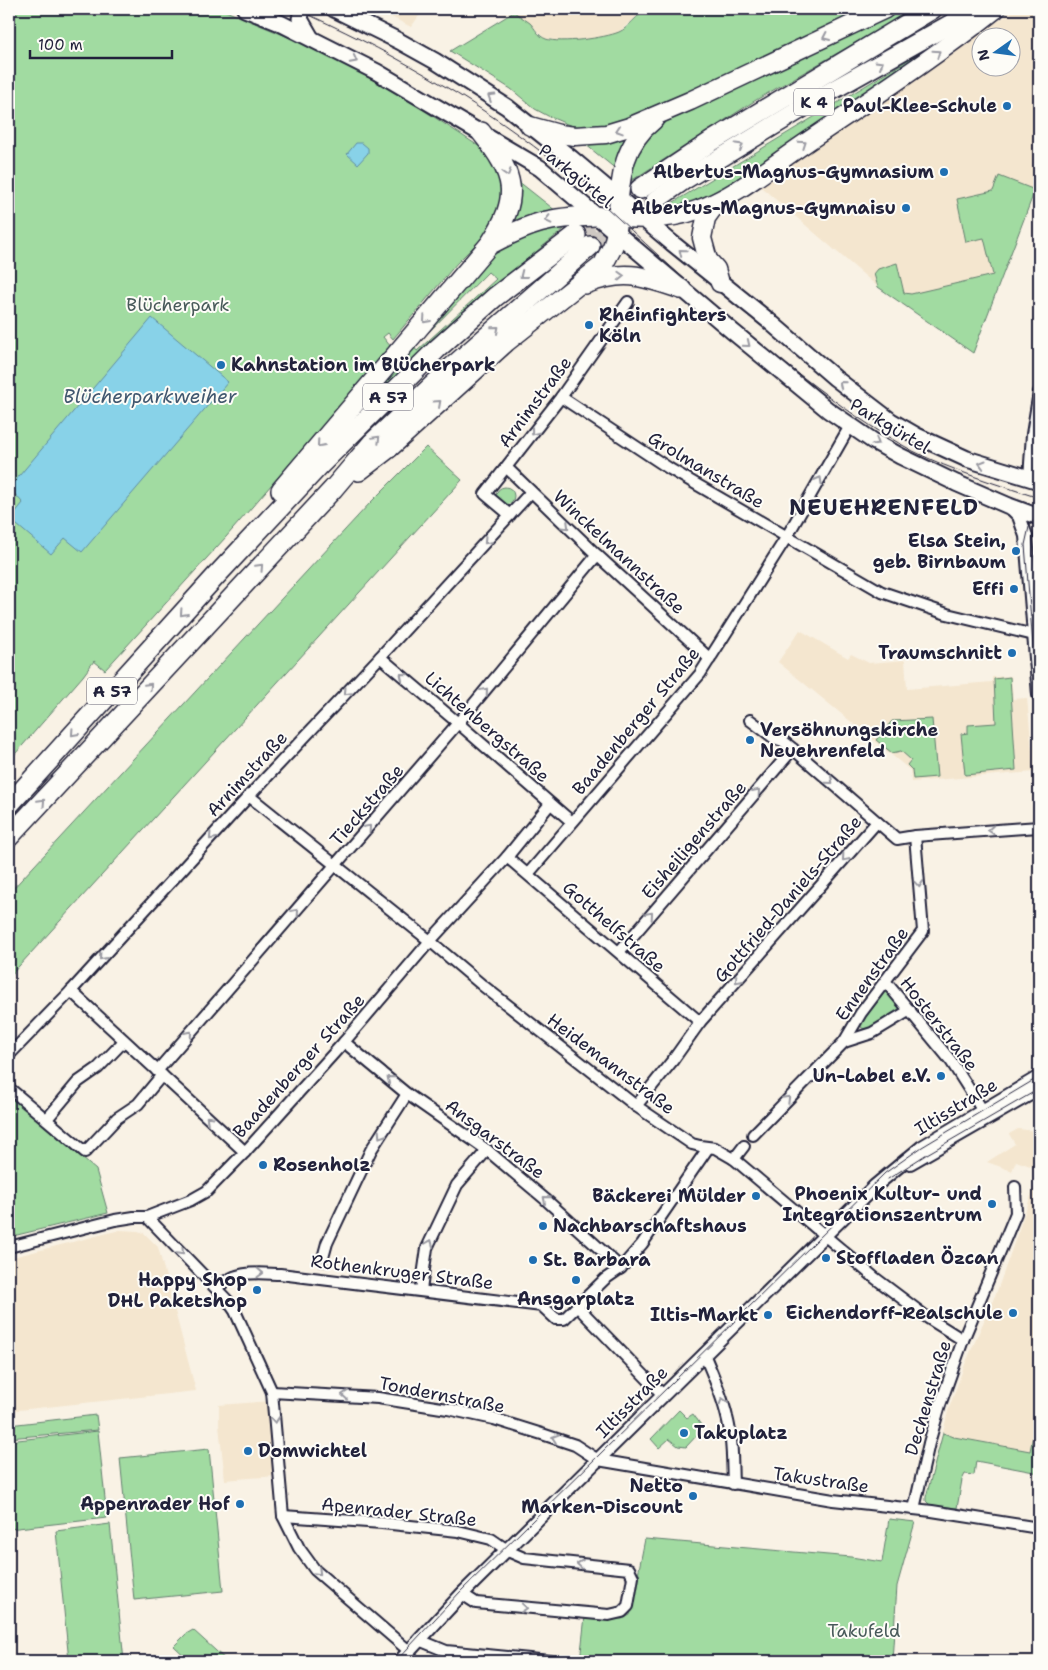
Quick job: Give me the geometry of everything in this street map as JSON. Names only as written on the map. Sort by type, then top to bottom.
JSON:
[{"type":"highway","points":[[530,126],[559,134],[575,136],[606,134],[629,127],[886,9]]},
{"type":"highway","points":[[640,189],[712,141],[932,9]]},
{"type":"highway","name":"K 4","points":[[655,201],[686,179],[824,95],[977,9]]},
{"type":"highway","points":[[489,245],[529,225],[549,219],[596,216],[617,226],[644,219],[682,214],[719,201],[896,82],[996,9]]},
{"type":"highway","points":[[333,489],[389,448],[506,342],[602,265],[613,246],[623,169],[630,148],[645,127],[664,112]]},
{"type":"highway","points":[[216,576],[228,553],[489,245],[507,214],[511,187],[509,176],[501,159],[481,132]]},
{"type":"highway","points":[[719,201],[706,218],[702,238],[708,260],[716,269],[720,283]]},
{"type":"highway","name":"A 57","points":[[9,804],[216,576],[319,466],[437,349],[495,297],[583,241],[372,443],[333,489],[9,838]]},
{"type":"highway","points":[[560,298],[584,284],[614,276],[640,276],[680,289]]},
{"type":"main road","name":"Parkgürtel","points":[[251,9],[385,76],[481,132],[540,168],[596,216]]},
{"type":"main road","points":[[302,9],[300,19],[311,38]]},
{"type":"main road","name":"Parkgürtel","points":[[334,9],[435,61],[507,107],[620,198],[720,283],[769,321],[835,378],[891,421],[944,450],[1034,480]]},
{"type":"main road","name":"Parkgürtel","points":[[617,226],[680,289],[850,426],[900,456],[1009,506],[1039,517]]},
{"type":"street","name":"Arnimstraße","points":[[510,515],[485,494],[561,396],[628,302]]},
{"type":"street","points":[[1034,480],[1032,434],[1039,392]]},
{"type":"street","name":"Grolmanstraße","points":[[561,396],[670,469],[882,592],[947,614],[1034,635]]},
{"type":"street","name":"Baadenberger Straße","points":[[528,874],[700,674],[786,538],[850,426]]},
{"type":"street","name":"Winckelmannstraße","points":[[507,468],[596,555],[710,658]]},
{"type":"street","name":"Arnimstraße","points":[[9,1055],[71,991],[531,492]]},
{"type":"street","points":[[1009,506],[1019,516],[1024,528],[1038,660],[1039,695]]},
{"type":"street","points":[[1027,547],[1029,534],[1039,517]]},
{"type":"street","name":"Tieckstraße","points":[[47,1119],[85,1152],[116,1118],[138,1104],[159,1073],[458,722],[596,555]]},
{"type":"street","name":"Lichtenbergstraße","points":[[380,657],[458,722],[572,822]]},
{"type":"street","points":[[750,720],[774,738],[783,741],[878,822]]},
{"type":"street","name":"Eisheiligenstraße","points":[[618,952],[793,749]]},
{"type":"street","name":"Heidemannstraße","points":[[249,796],[482,985],[636,1106],[692,1144],[715,1148],[734,1159],[875,1278],[928,1318],[963,1340]]},
{"type":"street","name":"Baadenberger Straße","points":[[9,1247],[116,1220],[147,1217],[192,1200],[207,1191],[245,1152],[344,1042],[430,941],[507,856],[550,804]]},
{"type":"street","name":"Gottfried-Daniels-Straße","points":[[636,1106],[673,1060],[700,1022],[878,822],[897,838],[1039,827]]},
{"type":"street","name":"Ennenstraße","points":[[754,1135],[844,1042],[861,1013],[923,931],[915,836]]},
{"type":"street","name":"Gotthelfstraße","points":[[507,856],[700,1022]]},
{"type":"street","name":"Hosterstraße","points":[[885,982],[951,1061],[983,1111]]},
{"type":"street","points":[[71,991],[245,1152]]},
{"type":"street","name":"Ennenstraße","points":[[844,1042],[872,1033],[910,1010]]},
{"type":"street","points":[[9,1088],[47,1119],[78,1082],[98,1068],[124,1041]]},
{"type":"street","name":"Ansgarstraße","points":[[344,1042],[407,1094],[487,1150],[546,1199],[621,1268]]},
{"type":"street","name":"Iltisstraße","points":[[404,1656],[462,1594],[824,1236],[892,1172],[922,1146],[1039,1077]]},
{"type":"street","name":"Iltisstraße","points":[[892,1172],[927,1154],[1039,1089]]},
{"type":"street","points":[[324,1254],[327,1243],[371,1150],[407,1094]]},
{"type":"street","points":[[734,1159],[744,1146]]},
{"type":"street","name":"Rothenkruger Straße","points":[[216,1288],[227,1279],[252,1272],[322,1273],[421,1290],[542,1306],[556,1319],[564,1319],[605,1278],[621,1268],[642,1244],[708,1148]]},
{"type":"street","points":[[421,1290],[427,1248],[457,1185],[487,1150]]},
{"type":"street","name":"Dechenstraße","points":[[914,1509],[929,1443],[963,1340],[1016,1213],[1015,1187]]},
{"type":"street","points":[[147,1217],[216,1288],[235,1311],[272,1392],[283,1516],[299,1548],[315,1570],[404,1656]]},
{"type":"street","points":[[577,1306],[663,1395]]},
{"type":"street","points":[[704,1354],[722,1396],[728,1419],[733,1484]]},
{"type":"street","name":"Tondernstraße","points":[[272,1392],[378,1398],[448,1409],[545,1435],[575,1446],[598,1460]]},
{"type":"street","name":"Takustraße","points":[[598,1460],[833,1500],[914,1509],[1039,1528]]},
{"type":"street","name":"Apenrader Straße","points":[[283,1516],[458,1531],[491,1539],[507,1550],[524,1558],[629,1569],[633,1576],[628,1606],[622,1612],[609,1615],[476,1603],[462,1594]]},
{"type":"street","points":[[419,1640],[446,1651],[550,1661]]},
{"type":"shaded area","points":[[376,9],[424,9],[411,27]]},
{"type":"shaded area","points":[[490,9],[649,9],[640,13],[618,33],[592,39],[558,41],[544,38],[531,24],[514,12]]},
{"type":"shaded area","name":"Albertus-Magnus-Gymnaisu","points":[[1016,9],[1039,9],[1039,180],[973,353],[878,287],[761,187],[798,156],[970,40],[970,78],[1020,78],[1020,28],[988,28]]},
{"type":"shaded area","points":[[800,630],[848,658],[851,654],[869,663],[905,660],[907,689],[992,682],[992,677],[1011,676],[1013,699],[1027,698],[1034,772],[911,782],[910,770],[778,662]]},
{"type":"shaded area","points":[[1036,1115],[1039,1115],[1039,1159],[1036,1168],[1016,1161],[1012,1171],[987,1162],[1015,1144],[1009,1134],[1018,1129],[1036,1131]]},
{"type":"shaded area","name":"Eichendorff-Realschule","points":[[1039,1173],[1039,1426],[1035,1427],[1030,1451],[954,1437],[943,1433],[948,1411],[963,1369],[997,1291]]},
{"type":"shaded area","points":[[120,1230],[144,1233],[158,1247],[196,1391],[9,1411],[9,1258]]},
{"type":"shaded area","name":"Domwichtel","points":[[270,1401],[276,1476],[225,1480],[219,1426],[219,1405]]},
{"type":"green space","name":"Blücherpark","points":[[9,9],[221,9],[298,41],[343,63],[405,98],[480,147],[476,139],[506,181],[497,215],[483,237],[457,263],[393,339],[388,333],[383,337],[391,347],[226,537],[105,670],[94,661],[9,761]]},
{"type":"green space","points":[[649,9],[872,9],[608,129],[581,130],[548,116],[535,109],[511,89],[450,51],[514,12],[530,23],[543,38],[572,41],[619,32],[640,14]]},
{"type":"green space","points":[[903,9],[914,9],[756,100],[631,181],[628,179],[636,150],[664,121]]},
{"type":"green space","points":[[949,35],[923,56],[718,191],[684,205],[664,208]]},
{"type":"green space","points":[[635,129],[617,170],[580,140]]},
{"type":"green space","points":[[999,176],[1035,190],[973,353],[878,287],[874,274],[878,269],[897,263],[904,293],[911,294],[993,275],[984,238],[966,242],[957,199],[993,191]]},
{"type":"green space","points":[[518,181],[556,211],[527,217],[506,226]]},
{"type":"green space","points":[[569,225],[493,287],[338,436],[488,257],[518,236]],"holes":[[[488,272],[496,279],[417,351],[414,347]]]},
{"type":"green space","points":[[426,447],[462,480],[9,977],[9,893],[370,503]]},
{"type":"green space","points":[[505,487],[511,490],[514,496],[511,502],[505,505],[499,502],[496,496],[499,490]]},
{"type":"green space","points":[[1010,677],[1016,770],[965,775],[961,734],[968,733],[968,725],[996,723],[994,679]]},
{"type":"green space","points":[[932,719],[937,777],[913,779],[912,770],[907,765],[911,760],[901,751],[892,753],[876,740],[892,721]]},
{"type":"green space","points":[[886,989],[901,1006],[902,1011],[867,1031],[861,1027],[860,1022]]},
{"type":"green space","points":[[11,1097],[96,1170],[108,1213],[9,1237]]},
{"type":"green space","points":[[679,1410],[687,1418],[693,1414],[701,1425],[700,1432],[686,1447],[678,1446],[669,1439],[659,1448],[651,1439]]},
{"type":"green space","points":[[96,1415],[98,1430],[9,1438],[9,1425]]},
{"type":"green space","points":[[1035,1426],[1039,1426],[1039,1473],[976,1461],[974,1475],[965,1474],[962,1480],[957,1508],[930,1505],[926,1501],[943,1433],[954,1437],[1030,1451]]},
{"type":"green space","points":[[98,1431],[107,1518],[9,1529],[9,1441]]},
{"type":"green space","points":[[209,1449],[223,1591],[134,1600],[120,1458]]},
{"type":"green space","name":"Takufeld","points":[[889,1519],[915,1522],[897,1586],[892,1661],[580,1661],[585,1616],[622,1619],[630,1615],[645,1539],[851,1557],[882,1562]]},
{"type":"green space","points":[[110,1524],[124,1661],[69,1661],[56,1531]]},
{"type":"green space","points":[[193,1630],[227,1661],[190,1661],[174,1646]]},
{"type":"water","points":[[356,143],[362,143],[368,148],[368,153],[358,164],[347,154]]},
{"type":"water","name":"Blücherparkweiher","points":[[152,318],[228,382],[82,552],[65,538],[51,554],[10,519],[23,503],[9,488]]},
{"type":"tunnel","points":[[576,235],[640,189]]},
{"type":"tunnel","points":[[590,246],[655,201]]},
{"type":"tunnel","points":[[323,1268],[324,1254]]},
{"type":"tram line","points":[[296,9],[362,40],[426,75],[519,135],[577,181],[712,303],[785,364],[870,426],[913,451],[944,465],[1039,498]]},
{"type":"tram line","points":[[1039,513],[1029,527],[1025,545],[1039,721]]},
{"type":"tram line","points":[[396,1661],[460,1592],[885,1173],[922,1147],[1039,1077]]},
{"type":"tram line","points":[[888,1179],[927,1154],[1039,1089]]},
{"type":"place","name":"Paul-Klee-Schule","points":[[1007,106]]},
{"type":"place","name":"Albertus-Magnus-Gymnasium","points":[[944,172]]},
{"type":"place","name":"Albertus-Magnus-Gymnaisu","points":[[906,208]]},
{"type":"place","name":"Rheinfighters Köln","points":[[589,325]]},
{"type":"place","name":"Kahnstation im Blücherpark","points":[[221,365]]},
{"type":"place","name":"Elsa Stein, geb. Birnbaum","points":[[1016,551]]},
{"type":"place","name":"Effi","points":[[1014,589]]},
{"type":"place","name":"Traumschnitt","points":[[1012,653]]},
{"type":"place","name":"Versöhnungskirche Neuehrenfeld","points":[[750,740]]},
{"type":"place","name":"Un-Label e.V.","points":[[941,1076]]},
{"type":"place","name":"Rosenholz","points":[[263,1165]]},
{"type":"place","name":"Bäckerei Mülder","points":[[756,1196]]},
{"type":"place","name":"Phoenix Kultur- und Integrationszentrum","points":[[992,1204]]},
{"type":"place","name":"Nachbarschaftshaus","points":[[543,1226]]},
{"type":"place","name":"Stoffladen Özcan","points":[[826,1258]]},
{"type":"place","name":"St. Barbara","points":[[533,1260]]},
{"type":"place","name":"Ansgarplatz","points":[[576,1280]]},
{"type":"place","name":"Happy Shop DHL Paketshop","points":[[257,1290]]},
{"type":"place","name":"Eichendorff-Realschule","points":[[1013,1313]]},
{"type":"place","name":"Iltis-Markt","points":[[768,1315]]},
{"type":"place","name":"Takuplatz","points":[[684,1433]]},
{"type":"place","name":"Domwichtel","points":[[248,1451]]},
{"type":"place","name":"Netto Marken-Discount","points":[[693,1496]]},
{"type":"place","name":"Appenrader Hof","points":[[240,1504]]},
{"type":"district","name":"NEUEHRENFELD","points":[[884,507]]}]
